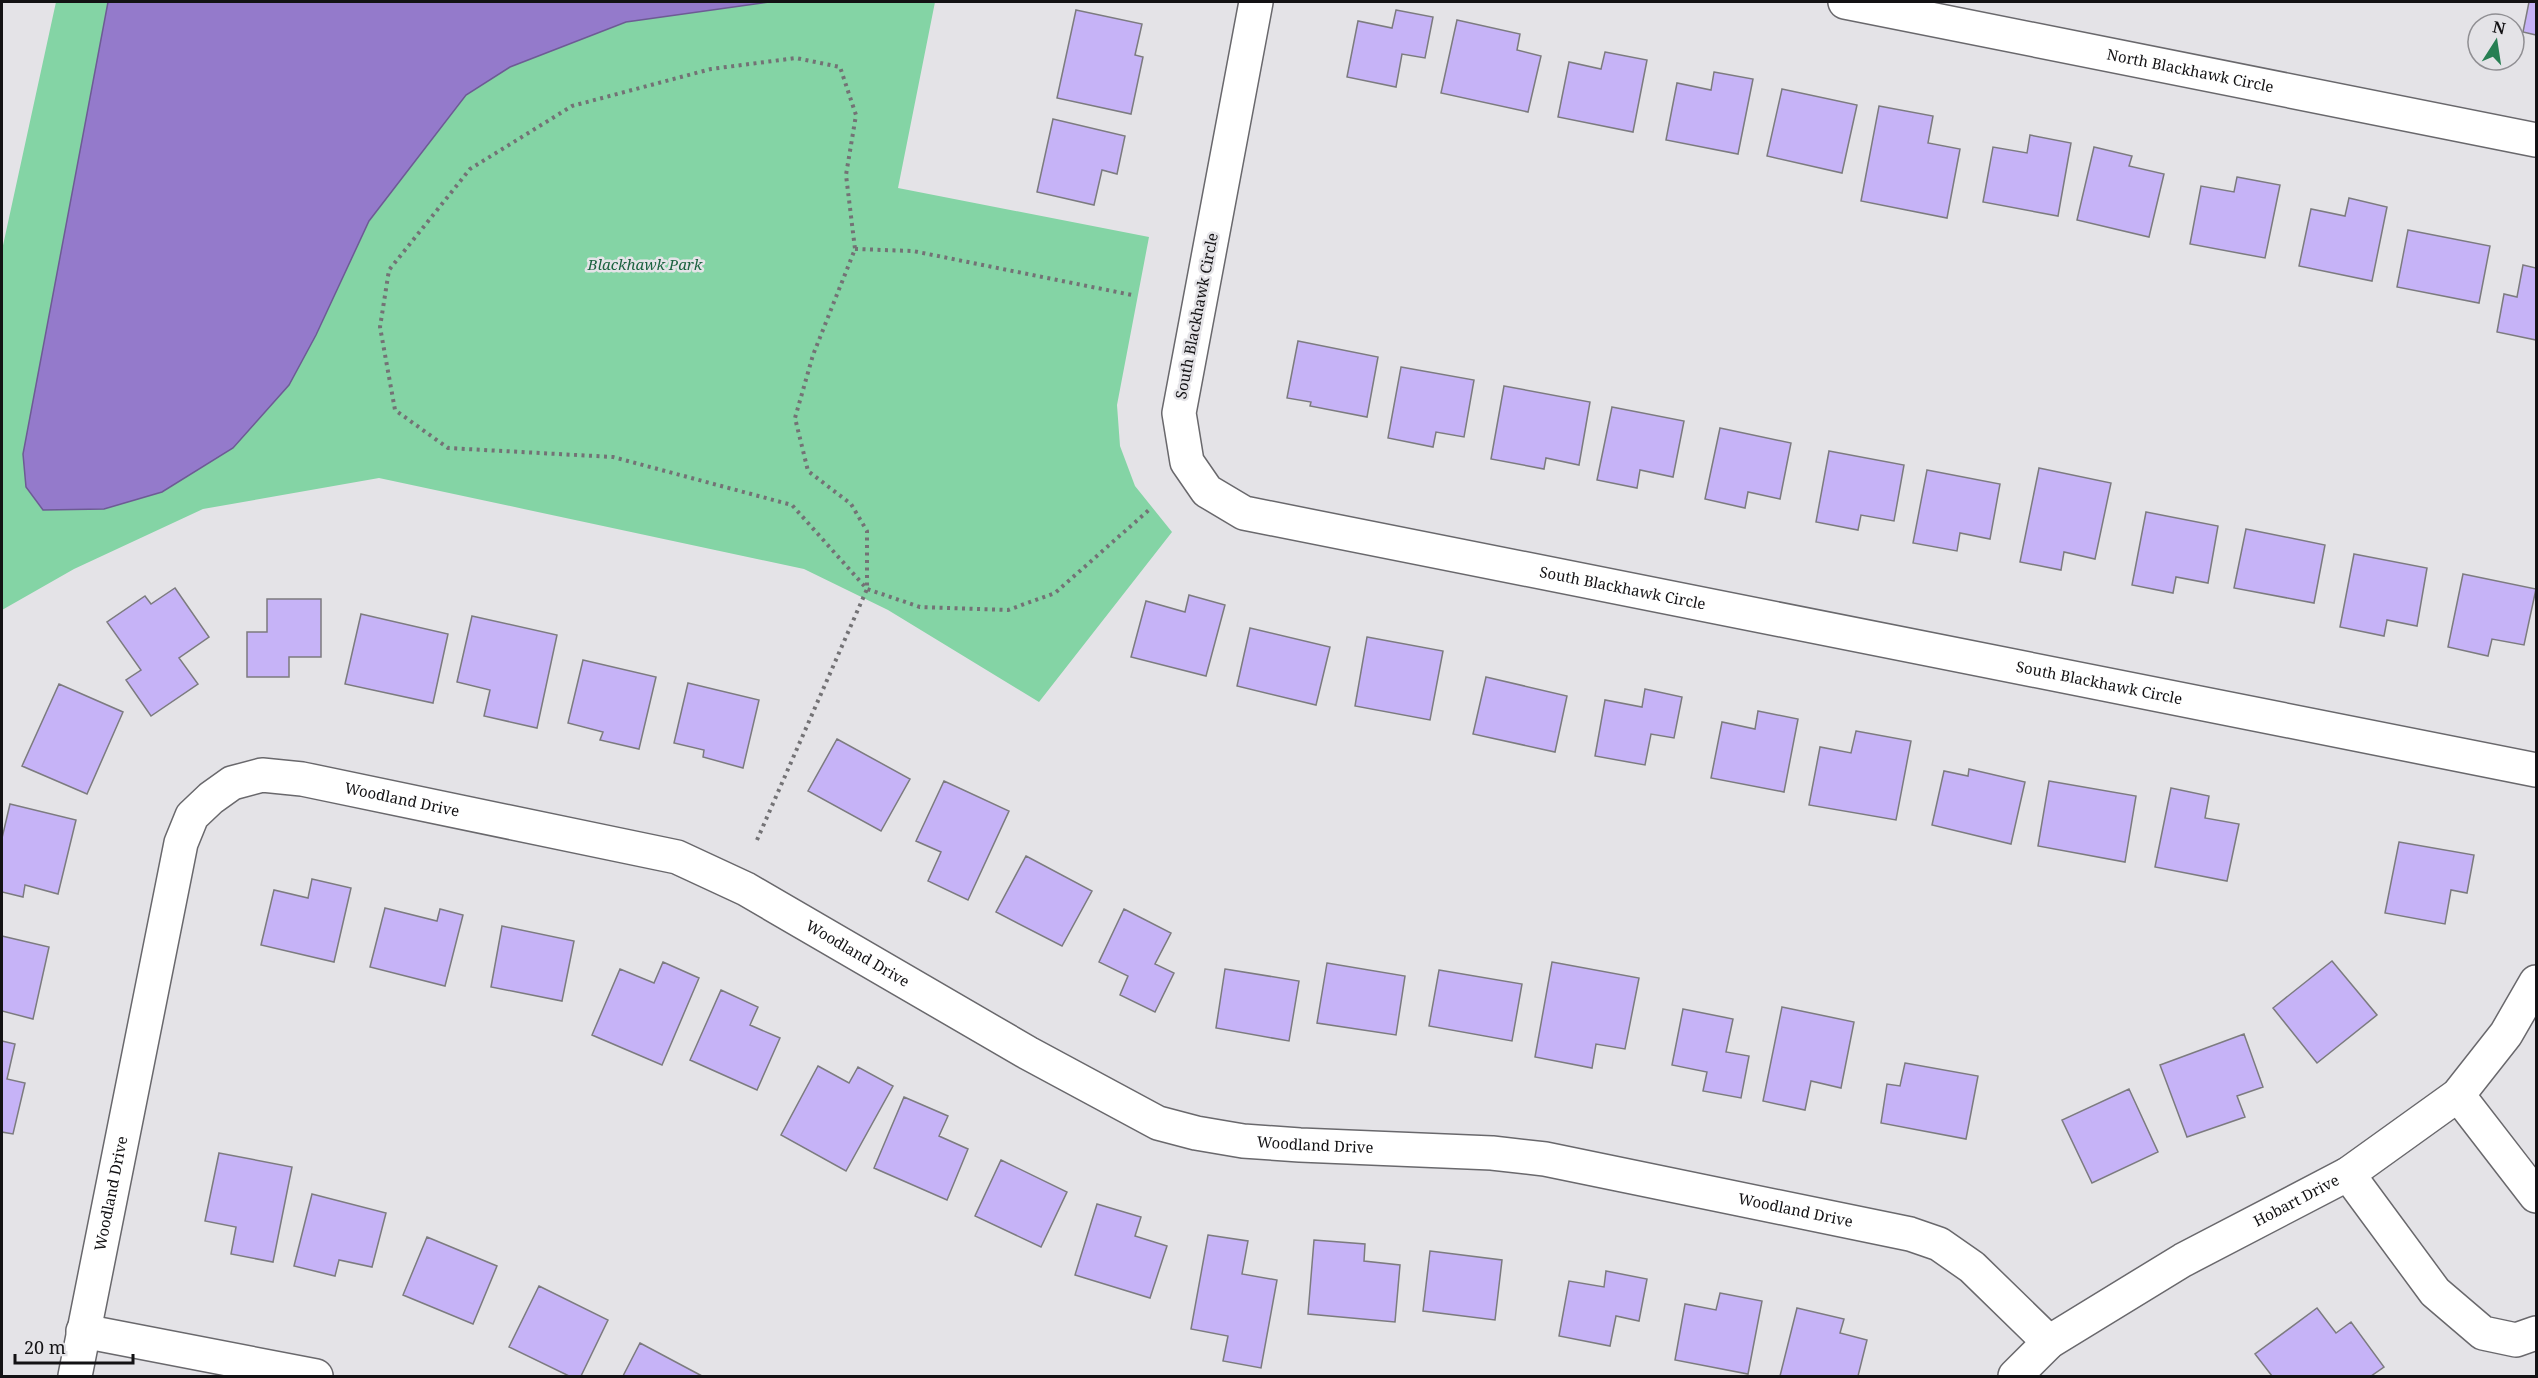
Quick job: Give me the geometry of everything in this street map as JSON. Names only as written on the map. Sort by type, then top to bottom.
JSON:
[{"type":"street","name":"South Blackhawk Circle","points":[[1256,2],[1179,413],[1187,462],[1207,491],[1244,513],[2536,770]]},
{"type":"street","name":"North Blackhawk Circle","points":[[1845,2],[2536,140]]},
{"type":"street","name":"Woodland Drive","points":[[75,1377],[181,843],[192,816],[211,798],[232,783],[262,775],[302,779],[677,857],[746,889],[1028,1053],[1158,1123],[1243,1141],[1492,1153],[1545,1159],[1910,1234],[1939,1244],[1972,1267],[2049,1342]]},
{"type":"street","name":"Hobart Drive","points":[[2015,1377],[2049,1342],[2183,1260],[2348,1174],[2458,1095],[2506,1035],[2536,982]]},
{"type":"street","points":[[2458,1095],[2536,1196]]},
{"type":"street","points":[[2348,1174],[2435,1292],[2475,1327],[2483,1333],[2516,1340],[2536,1333]]},
{"type":"street","points":[[83,1330],[316,1377]]},
{"type":"path","points":[[756,840],[867,589],[867,531],[851,504],[808,471],[795,418],[813,355],[855,249],[846,175],[856,116],[840,67],[796,58],[711,69],[572,106],[470,169],[389,270],[380,327],[395,410],[448,448],[613,457],[792,505],[867,589],[920,607],[1008,610],[1055,593],[1150,509]]},
{"type":"path","points":[[855,249],[913,251],[1132,294]]},
{"type":"green space","name":"Blackhawk Park","points":[[56,2],[935,2],[898,188],[1149,237],[1117,405],[1120,446],[1135,486],[1172,532],[1039,702],[888,610],[804,569],[379,478],[203,509],[74,569],[2,610],[2,250]]},
{"type":"shaded area","points":[[108,2],[769,2],[626,22],[510,67],[466,95],[369,221],[316,335],[289,385],[233,448],[162,492],[104,509],[43,510],[26,487],[23,454]]},
{"type":"building","points":[[2529,2],[2536,2],[2536,35],[2526,33]]},
{"type":"building","points":[[1076,10],[1142,24],[1135,55],[1143,57],[1131,114],[1057,98]]},
{"type":"building","points":[[1396,10],[1433,17],[1425,58],[1402,54],[1396,87],[1347,77],[1358,21],[1392,28]]},
{"type":"building","points":[[1457,20],[1520,34],[1517,50],[1541,56],[1528,112],[1441,93]]},
{"type":"building","points":[[1605,52],[1647,60],[1633,132],[1558,117],[1569,62],[1601,69]]},
{"type":"building","points":[[1714,72],[1753,79],[1738,154],[1666,140],[1677,83],[1711,90]]},
{"type":"building","points":[[1782,89],[1857,105],[1842,173],[1767,156]]},
{"type":"building","points":[[1879,106],[1933,116],[1928,143],[1960,149],[1947,218],[1861,201]]},
{"type":"building","points":[[1053,119],[1125,136],[1117,174],[1102,170],[1094,205],[1037,192]]},
{"type":"building","points":[[2030,135],[2071,143],[2058,216],[1983,202],[1993,147],[2027,153]]},
{"type":"building","points":[[2094,147],[2132,156],[2129,166],[2164,174],[2149,237],[2077,220]]},
{"type":"building","points":[[2237,177],[2280,185],[2265,258],[2190,244],[2201,186],[2234,192]]},
{"type":"building","points":[[2349,198],[2387,207],[2372,281],[2299,266],[2311,209],[2345,216]]},
{"type":"building","points":[[2408,230],[2490,246],[2479,303],[2397,287]]},
{"type":"building","points":[[2523,265],[2536,268],[2536,340],[2497,332],[2504,294],[2517,297]]},
{"type":"building","points":[[1298,341],[1378,357],[1367,417],[1310,406],[1311,402],[1287,398]]},
{"type":"building","points":[[1401,367],[1474,380],[1464,437],[1436,432],[1433,447],[1388,438]]},
{"type":"building","points":[[1504,386],[1590,402],[1579,465],[1546,458],[1544,469],[1491,459]]},
{"type":"building","points":[[1612,407],[1684,421],[1673,477],[1640,470],[1637,488],[1597,480]]},
{"type":"building","points":[[1720,428],[1791,443],[1780,499],[1748,492],[1745,508],[1705,499]]},
{"type":"building","points":[[1829,451],[1904,465],[1894,521],[1861,515],[1858,530],[1816,522]]},
{"type":"building","points":[[2039,468],[2111,483],[2095,559],[2064,552],[2061,570],[2020,562]]},
{"type":"building","points":[[1927,470],[2000,484],[1990,539],[1960,533],[1957,551],[1913,543]]},
{"type":"building","points":[[2146,512],[2218,526],[2208,583],[2176,577],[2173,593],[2132,585]]},
{"type":"building","points":[[2246,529],[2325,545],[2314,603],[2234,588]]},
{"type":"building","points":[[2354,554],[2427,568],[2417,626],[2387,620],[2384,636],[2340,627]]},
{"type":"building","points":[[2463,574],[2536,589],[2524,645],[2492,639],[2488,656],[2448,647]]},
{"type":"building","points":[[175,588],[209,637],[179,658],[198,684],[151,716],[126,680],[141,670],[107,622],[145,596],[151,604]]},
{"type":"building","points":[[1189,595],[1225,605],[1206,676],[1131,657],[1146,601],[1185,612]]},
{"type":"building","points":[[267,599],[321,599],[321,657],[289,657],[289,677],[247,677],[247,632],[267,632]]},
{"type":"building","points":[[361,614],[448,634],[433,703],[345,684]]},
{"type":"building","points":[[472,616],[557,635],[537,728],[484,716],[490,690],[457,682]]},
{"type":"building","points":[[1250,628],[1330,647],[1316,705],[1237,686]]},
{"type":"building","points":[[1367,637],[1443,651],[1430,720],[1355,706]]},
{"type":"building","points":[[583,660],[656,677],[639,749],[600,740],[603,732],[568,723]]},
{"type":"building","points":[[1486,677],[1567,696],[1555,752],[1473,734]]},
{"type":"building","points":[[688,683],[759,700],[743,768],[703,757],[704,750],[674,743]]},
{"type":"building","points":[[59,684],[123,712],[87,794],[22,766]]},
{"type":"building","points":[[1645,689],[1682,697],[1674,738],[1651,734],[1645,765],[1595,756],[1605,700],[1642,707]]},
{"type":"building","points":[[1758,711],[1798,719],[1784,792],[1711,778],[1722,722],[1755,729]]},
{"type":"building","points":[[1856,731],[1911,741],[1896,820],[1809,805],[1820,747],[1851,753]]},
{"type":"building","points":[[837,739],[910,779],[881,831],[808,791]]},
{"type":"building","points":[[1969,769],[2025,782],[2011,844],[1932,825],[1944,771],[1968,776]]},
{"type":"building","points":[[944,781],[1009,811],[968,900],[928,881],[941,852],[916,841]]},
{"type":"building","points":[[2049,781],[2136,796],[2125,862],[2038,846]]},
{"type":"building","points":[[2171,788],[2209,796],[2205,818],[2239,824],[2227,881],[2155,867]]},
{"type":"building","points":[[10,804],[76,820],[58,894],[25,885],[23,897],[2,892],[2,838]]},
{"type":"building","points":[[2399,842],[2474,855],[2467,893],[2451,890],[2445,924],[2385,913]]},
{"type":"building","points":[[1026,856],[1092,891],[1062,946],[996,912]]},
{"type":"building","points":[[312,879],[351,888],[334,962],[261,945],[274,890],[308,898]]},
{"type":"building","points":[[385,908],[437,921],[440,909],[463,915],[445,986],[370,967]]},
{"type":"building","points":[[1124,909],[1171,933],[1155,964],[1174,973],[1155,1012],[1120,995],[1128,976],[1099,962]]},
{"type":"building","points":[[502,926],[574,941],[562,1001],[491,987]]},
{"type":"building","points":[[2,936],[49,947],[33,1019],[2,1011]]},
{"type":"building","points":[[2332,961],[2377,1015],[2317,1063],[2273,1008]]},
{"type":"building","points":[[663,962],[699,978],[662,1065],[592,1035],[620,969],[654,983]]},
{"type":"building","points":[[1552,962],[1639,978],[1625,1049],[1596,1044],[1592,1068],[1535,1057]]},
{"type":"building","points":[[1327,963],[1405,976],[1396,1035],[1317,1023]]},
{"type":"building","points":[[1225,969],[1299,981],[1289,1041],[1216,1028]]},
{"type":"building","points":[[1439,970],[1522,984],[1512,1041],[1429,1026]]},
{"type":"building","points":[[721,990],[758,1007],[750,1025],[780,1038],[757,1090],[690,1060]]},
{"type":"building","points":[[1782,1007],[1854,1022],[1841,1088],[1811,1081],[1805,1110],[1763,1101]]},
{"type":"building","points":[[1683,1009],[1733,1019],[1726,1052],[1749,1056],[1741,1098],[1703,1091],[1707,1072],[1672,1065]]},
{"type":"building","points":[[2244,1034],[2263,1087],[2237,1096],[2245,1117],[2187,1137],[2160,1065]]},
{"type":"building","points":[[2,1041],[15,1044],[7,1079],[25,1083],[13,1134],[2,1132]]},
{"type":"building","points":[[1905,1063],[1978,1076],[1966,1139],[1881,1123],[1887,1084],[1900,1086]]},
{"type":"building","points":[[818,1066],[849,1083],[858,1067],[893,1086],[846,1171],[781,1135]]},
{"type":"building","points":[[2129,1089],[2158,1152],[2092,1183],[2062,1120]]},
{"type":"building","points":[[904,1097],[948,1116],[939,1136],[968,1149],[947,1200],[874,1168]]},
{"type":"building","points":[[219,1153],[292,1167],[273,1262],[231,1254],[236,1227],[205,1221]]},
{"type":"building","points":[[1001,1160],[1067,1192],[1041,1247],[975,1216]]},
{"type":"building","points":[[312,1194],[386,1213],[372,1267],[339,1260],[335,1276],[294,1266]]},
{"type":"building","points":[[1097,1204],[1141,1217],[1135,1236],[1167,1246],[1150,1298],[1075,1275]]},
{"type":"building","points":[[1208,1235],[1248,1241],[1242,1274],[1277,1280],[1261,1368],[1223,1361],[1228,1336],[1191,1329]]},
{"type":"building","points":[[427,1237],[497,1266],[473,1324],[403,1295]]},
{"type":"building","points":[[1314,1240],[1365,1244],[1364,1261],[1400,1265],[1395,1322],[1308,1314]]},
{"type":"building","points":[[1430,1251],[1502,1260],[1495,1320],[1423,1311]]},
{"type":"building","points":[[1606,1271],[1647,1279],[1639,1321],[1616,1316],[1610,1346],[1559,1336],[1569,1281],[1604,1287]]},
{"type":"building","points":[[539,1286],[608,1320],[581,1376],[569,1376],[509,1347]]},
{"type":"building","points":[[1720,1293],[1762,1301],[1748,1374],[1675,1360],[1685,1304],[1716,1310]]},
{"type":"building","points":[[1797,1308],[1844,1319],[1840,1333],[1867,1340],[1858,1376],[1780,1376]]},
{"type":"building","points":[[2317,1308],[2336,1333],[2351,1322],[2384,1367],[2371,1376],[2272,1376],[2255,1354]]},
{"type":"building","points":[[640,1343],[702,1376],[623,1376]]}]
